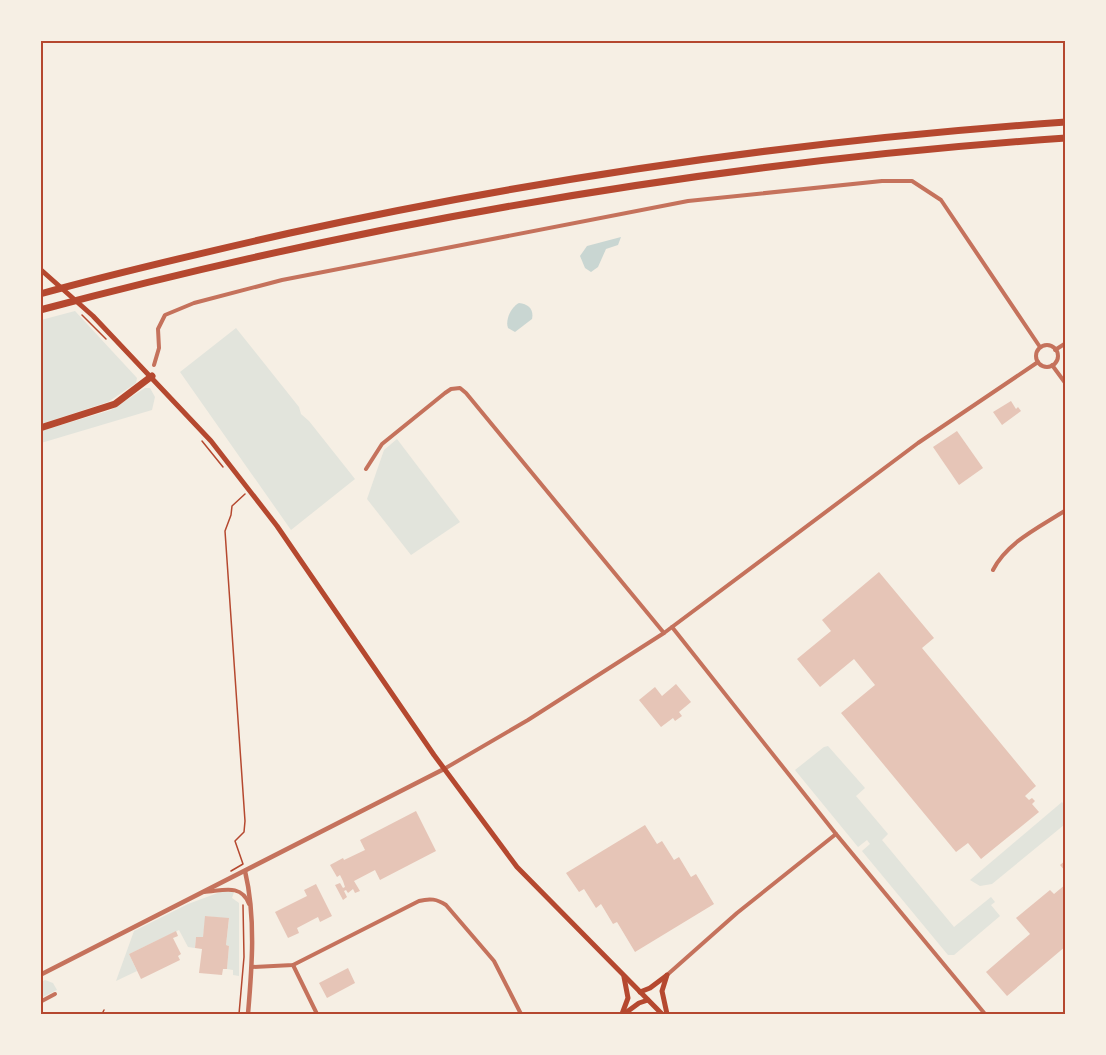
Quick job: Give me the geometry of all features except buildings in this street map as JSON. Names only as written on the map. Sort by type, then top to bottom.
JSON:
[{"type":"highway","points":[[40,294],[223,248],[354,219],[598,175],[703,159],[876,138],[1065,122]]},
{"type":"highway","points":[[40,310],[176,274],[362,233],[601,190],[818,160],[1065,138]]},
{"type":"highway","points":[[40,428],[115,404],[152,376]]},
{"type":"main road","points":[[40,269],[86,308],[211,441],[257,499],[444,769],[517,867],[662,1014]]},
{"type":"main road","points":[[623,975],[628,998],[623,1014]]},
{"type":"main road","points":[[640,992],[650,988],[667,975]]},
{"type":"main road","points":[[667,975],[662,991],[667,1014]]},
{"type":"main road","points":[[623,1014],[648,1000]]},
{"type":"street","points":[[154,365],[159,348],[158,329],[165,315],[194,303],[271,283],[688,201],[882,181],[912,181],[941,200],[1040,347]]},
{"type":"street","points":[[1056,350],[1065,343]]},
{"type":"street","points":[[1040,347],[1048,345],[1056,350]]},
{"type":"street","points":[[1040,347],[1036,356],[1038,362],[1045,366],[1057,359],[1056,350]]},
{"type":"street","points":[[40,975],[444,769],[528,720],[672,627],[918,443],[1038,362]]},
{"type":"street","points":[[1052,364],[1065,384]]},
{"type":"street","points":[[366,469],[382,444],[445,393],[459,388],[466,393],[663,633]]},
{"type":"street","points":[[993,570],[1008,548],[1065,510]]},
{"type":"street","points":[[672,627],[836,834],[986,1014]]},
{"type":"street","points":[[667,975],[737,913],[836,834]]},
{"type":"street","points":[[245,871],[251,909],[252,967],[248,1014]]},
{"type":"street","points":[[203,892],[231,889],[238,891],[247,898],[251,909]]},
{"type":"street","points":[[252,967],[293,965],[429,898],[446,905],[494,962],[521,1014]]},
{"type":"street","points":[[293,965],[317,1014]]},
{"type":"street","points":[[40,1002],[55,994]]},
{"type":"path","points":[[79,311],[110,343]]},
{"type":"path","points":[[199,436],[225,469]]},
{"type":"path","points":[[233,876],[230,871],[243,864],[235,841],[244,832],[245,822],[225,531],[232,506],[245,495]]},
{"type":"path","points":[[238,891],[237,895],[243,906],[244,926],[239,1014]]},
{"type":"path","points":[[102,1014],[104,1010]]},
{"type":"shaded area","points":[[621,237],[618,245],[606,249],[598,267],[591,272],[585,268],[580,256],[587,246]]},
{"type":"shaded area","points":[[519,303],[530,308],[532,319],[515,332],[508,328],[507,321],[511,311]]},
{"type":"shaded area","points":[[75,311],[137,378],[136,383],[108,402],[41,424],[41,320]]},
{"type":"shaded area","points":[[236,328],[299,407],[301,414],[355,479],[291,530],[180,372]]},
{"type":"shaded area","points":[[145,388],[150,388],[155,397],[152,410],[41,443],[41,431],[111,410]]},
{"type":"shaded area","points":[[397,439],[460,522],[411,555],[367,499],[384,450]]},
{"type":"shaded area","points":[[828,746],[865,788],[856,796],[888,834],[882,840],[954,927],[991,897],[995,902],[991,905],[1000,916],[954,955],[948,955],[862,851],[870,844],[867,840],[858,847],[795,770]]},
{"type":"shaded area","points":[[1062,802],[1065,806],[1064,825],[992,884],[980,886],[970,880]]},
{"type":"shaded area","points":[[223,891],[234,892],[232,898],[239,903],[239,976],[233,975],[233,970],[227,969],[229,946],[226,945],[229,919],[206,916],[203,937],[196,937],[195,948],[188,947],[179,930],[129,954],[137,971],[116,981],[134,931],[188,904]]},
{"type":"shaded area","points":[[45,980],[53,983],[57,990],[41,998],[41,982]]}]
